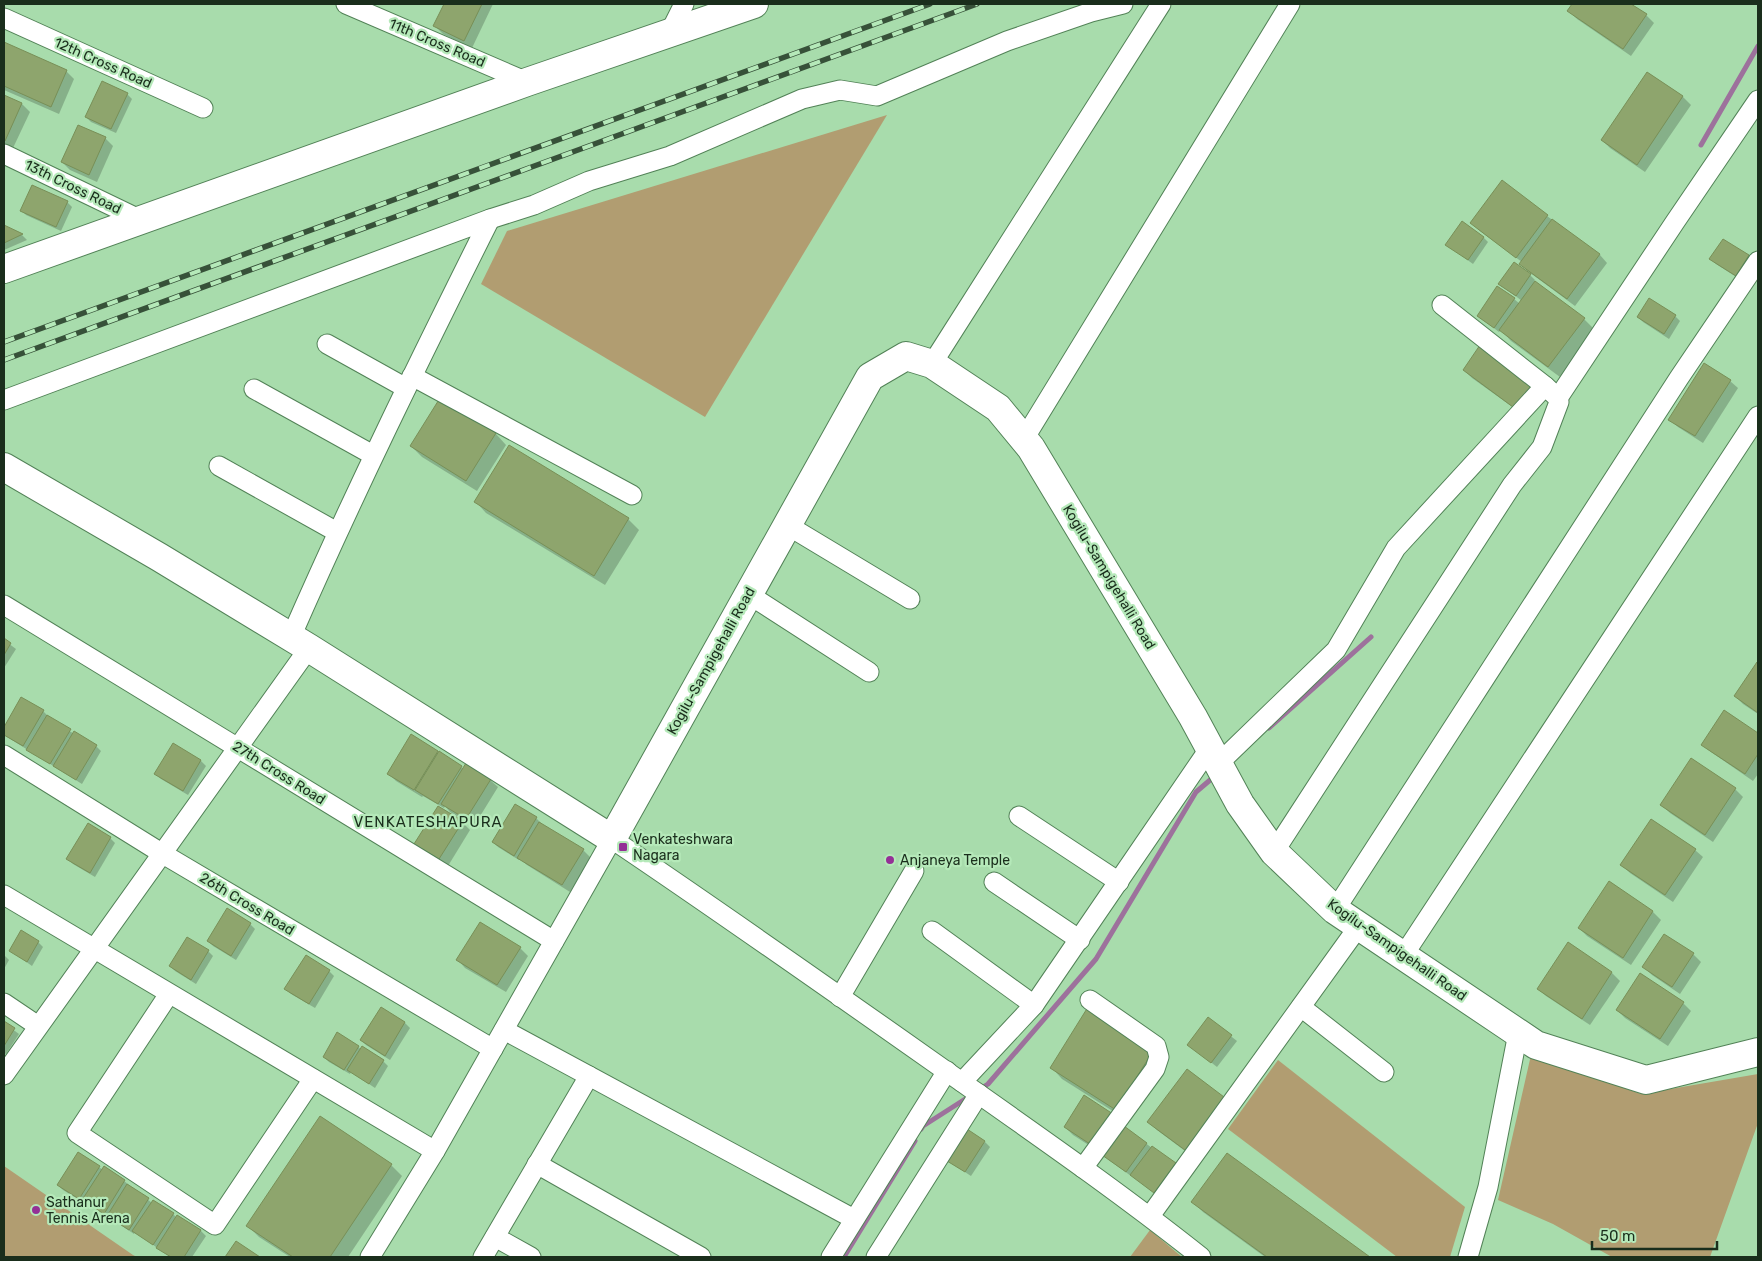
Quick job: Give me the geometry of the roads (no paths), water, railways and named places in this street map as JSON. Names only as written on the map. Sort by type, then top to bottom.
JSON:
[{"type":"street","name":"11th Cross Road","points":[[346,4],[527,82]]},
{"type":"street","points":[[669,34],[684,4]]},
{"type":"street","points":[[4,269],[527,82],[754,4]]},
{"type":"street","points":[[4,400],[490,219],[534,205],[589,182],[670,156],[802,99],[840,90],[877,96],[1007,41],[1091,12],[1124,4]]},
{"type":"street","points":[[932,364],[1160,4]]},
{"type":"street","points":[[1024,439],[1290,4]]},
{"type":"street","name":"12th Cross Road","points":[[4,18],[203,108]]},
{"type":"street","points":[[831,1257],[854,1219],[1034,1005],[1119,882],[1218,763],[1336,650],[1396,548],[1551,392],[1675,222],[1758,100]]},
{"type":"street","name":"13th Cross Road","points":[[4,154],[141,220]]},
{"type":"street","points":[[4,1075],[163,854],[237,747],[300,642],[337,532],[490,219]]},
{"type":"street","points":[[1335,910],[1679,378],[1758,261]]},
{"type":"street","points":[[1274,852],[1512,485],[1542,447],[1559,402],[1551,392],[1442,305]]},
{"type":"street","points":[[327,344],[409,382],[632,495]]},
{"type":"street","name":"Kogilu-Sampigehalli Road","points":[[612,839],[870,378],[906,356],[932,364],[998,408],[1031,448],[1188,708],[1240,804],[1274,852],[1335,910],[1536,1045],[1646,1080],[1758,1052]]},
{"type":"street","points":[[254,389],[373,455]]},
{"type":"street","points":[[1403,956],[1758,416]]},
{"type":"street","points":[[219,466],[337,532]]},
{"type":"street","points":[[4,467],[159,556],[300,642],[612,839],[967,1085],[1150,1216],[1201,1257]]},
{"type":"street","points":[[787,525],[910,598]]},
{"type":"street","points":[[748,594],[869,672]]},
{"type":"street","name":"27th Cross Road","points":[[4,605],[554,941]]},
{"type":"street","name":"26th Cross Road","points":[[4,755],[163,854],[493,1049]]},
{"type":"street","points":[[1019,816],[1119,882]]},
{"type":"street","points":[[370,1257],[435,1151],[612,839]]},
{"type":"street","points":[[840,997],[914,871]]},
{"type":"street","points":[[994,882],[1080,940]]},
{"type":"street","points":[[4,895],[435,1151]]},
{"type":"street","points":[[1150,1216],[1359,926]]},
{"type":"street","points":[[932,930],[1034,1005]]},
{"type":"street","points":[[169,994],[77,1132],[215,1225],[313,1079]]},
{"type":"street","points":[[1083,1168],[1155,1069],[1159,1057],[1156,1046],[1090,1000]]},
{"type":"street","points":[[4,1003],[38,1026]]},
{"type":"street","points":[[1301,1007],[1384,1072]]},
{"type":"street","points":[[504,1030],[854,1219]]},
{"type":"street","points":[[1468,1257],[1488,1186],[1518,1033]]},
{"type":"street","points":[[483,1257],[589,1076]]},
{"type":"street","points":[[876,1257],[967,1085]]},
{"type":"street","points":[[537,1164],[701,1257]]},
{"type":"street","points":[[495,1237],[531,1257]]},
{"type":"waterway","points":[[1701,145],[1758,46]]},
{"type":"waterway","points":[[1269,728],[1371,637]]},
{"type":"waterway","points":[[979,1090],[988,1084],[1096,959],[1196,792],[1216,775]]},
{"type":"waterway","points":[[921,1129],[970,1096]]},
{"type":"waterway","points":[[844,1257],[915,1141]]},
{"type":"railway","points":[[4,342],[930,4]]},
{"type":"railway","points":[[4,360],[977,4]]},
{"type":"place","name":"Venkateshwara Nagara","points":[[623,847]]},
{"type":"place","name":"Anjaneya Temple","points":[[890,860]]},
{"type":"place","name":"Sathanur Tennis Arena","points":[[36,1210]]},
{"type":"district","name":"VENKATESHAPURA","points":[[428,822]]}]
